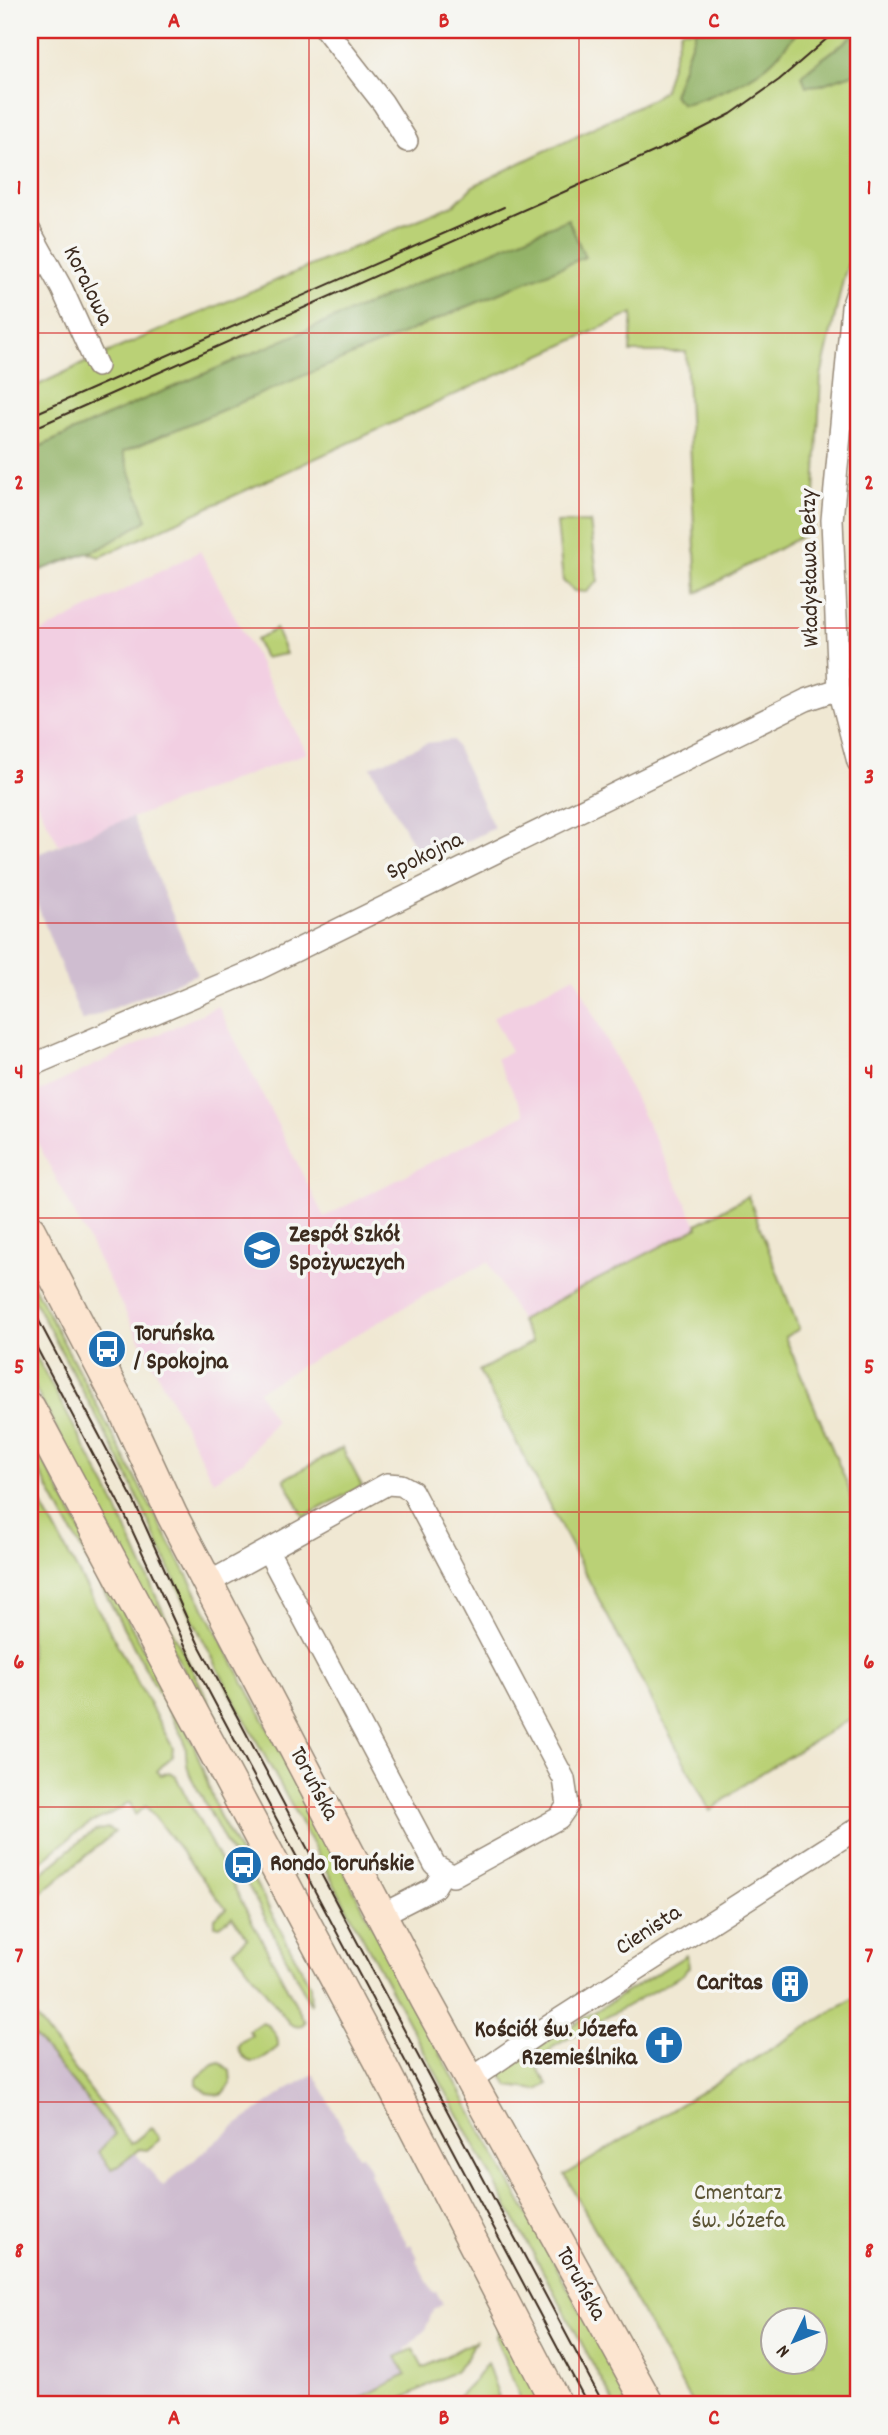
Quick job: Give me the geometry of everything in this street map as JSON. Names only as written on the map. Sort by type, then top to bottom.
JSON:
[{"type":"main road","name":"Toruńska","points":[[30,1230],[124,1410],[172,1515],[381,1915],[565,2257],[649,2405]]},
{"type":"main road","points":[[30,1408],[376,2054],[557,2405]]},
{"type":"street","points":[[326,30],[383,103],[407,141]]},
{"type":"street","name":"Koralowa","points":[[30,231],[62,289],[97,366]]},
{"type":"street","name":"Władysława Bełzy","points":[[858,289],[852,307],[832,520],[839,689],[858,762]]},
{"type":"street","name":"Spokojna","points":[[30,1066],[258,969],[806,700],[839,689]]},
{"type":"street","points":[[208,1583],[387,1484],[401,1485],[412,1491],[564,1779],[568,1805],[559,1818],[453,1877],[435,1865],[268,1551]]},
{"type":"street","name":"Cienista","points":[[470,2080],[541,2031],[858,1828]]},
{"type":"street","points":[[381,1915],[434,1888],[444,1872]]},
{"type":"shaded area","points":[[200,551],[307,753],[59,845],[30,789],[30,638]]},
{"type":"shaded area","points":[[453,740],[494,828],[423,863],[371,767],[427,743]]},
{"type":"shaded area","points":[[132,817],[197,974],[82,1021],[30,886],[30,857]]},
{"type":"shaded area","name":"Zespół Szkół Spożywczych","points":[[575,976],[698,1227],[520,1320],[488,1262],[448,1282],[258,1391],[275,1421],[244,1461],[213,1481],[30,1128],[30,1096],[218,1006],[324,1217],[525,1114],[496,1059],[511,1051],[493,1017]]},
{"type":"shaded area","points":[[30,2029],[163,2186],[238,2124],[314,2074],[358,2156],[362,2155],[371,2172],[369,2174],[408,2246],[411,2244],[433,2293],[436,2292],[443,2304],[433,2310],[425,2330],[405,2349],[421,2380],[406,2375],[346,2405],[30,2405]]},
{"type":"green space","points":[[681,30],[858,30],[858,239],[844,276],[821,376],[813,530],[697,593],[686,352],[630,352],[633,313],[100,557],[30,536],[30,389],[95,358],[455,204],[473,186],[654,98],[664,90]]},
{"type":"green space","points":[[696,30],[799,30],[773,60],[755,74],[717,93],[682,104],[673,95]]},
{"type":"green space","points":[[858,30],[858,72],[820,85],[806,86],[802,75]]},
{"type":"green space","points":[[568,219],[585,257],[123,452],[147,520],[101,548],[30,574],[30,451],[138,402]]},
{"type":"green space","points":[[590,522],[598,581],[586,592],[574,591],[563,581],[557,523]]},
{"type":"green space","points":[[276,629],[286,654],[264,658],[256,640]]},
{"type":"green space","points":[[748,1196],[799,1329],[785,1337],[848,1486],[858,1532],[858,1714],[750,1780],[710,1811],[479,1371],[532,1342],[520,1320],[698,1227],[697,1224]]},
{"type":"green space","points":[[30,1279],[471,2111],[632,2405],[615,2405],[227,1686],[193,1620],[126,1472],[30,1293]]},
{"type":"green space","points":[[30,1345],[111,1496],[169,1625],[217,1717],[211,1721],[30,1379]]},
{"type":"green space","points":[[30,1435],[194,1745],[218,1813],[310,1985],[311,2005],[190,1775],[184,1740],[30,1454]]},
{"type":"green space","points":[[342,1448],[362,1486],[304,1517],[284,1479]]},
{"type":"green space","points":[[30,1483],[173,1748],[172,1756],[157,1771],[161,1775],[169,1772],[175,1775],[305,2022],[302,2025],[294,2026],[289,2023],[234,1950],[248,1938],[232,1917],[220,1926],[215,1925],[215,1918],[226,1909],[146,1806],[135,1815],[130,1803],[127,1803],[93,1822],[65,1841],[30,1871]]},
{"type":"green space","points":[[108,1828],[115,1832],[30,1902],[30,1883],[85,1837]]},
{"type":"green space","points":[[687,1955],[689,1967],[682,1975],[553,2047],[537,2068],[548,2084],[538,2090],[508,2086],[500,2072],[516,2060]]},
{"type":"green space","name":"Cmentarz św. Józefa","points":[[854,1998],[858,2004],[858,2405],[693,2405],[565,2175]]},
{"type":"green space","points":[[30,2010],[131,2144],[151,2128],[159,2140],[147,2150],[139,2149],[119,2166],[111,2169],[98,2152],[115,2134],[30,2031]]},
{"type":"green space","points":[[262,2022],[274,2032],[278,2047],[262,2059],[252,2062],[242,2056],[238,2048],[241,2042],[252,2035],[249,2031]]},
{"type":"green space","points":[[220,2062],[230,2071],[231,2084],[221,2095],[207,2093],[197,2084],[197,2078]]},
{"type":"green space","points":[[502,2327],[544,2405],[534,2405],[521,2400],[496,2338],[498,2328]]},
{"type":"green space","points":[[475,2341],[467,2358],[455,2371],[390,2405],[346,2405],[406,2375],[396,2357],[413,2349],[423,2368]]},
{"type":"green space","points":[[487,2363],[499,2397],[450,2405],[477,2377]]},
{"type":"tram line","points":[[30,430],[676,142],[731,114],[779,80],[837,30]]},
{"type":"tram line","points":[[30,416],[504,207]]},
{"type":"tram line","points":[[30,1304],[133,1499],[198,1643],[604,2405]]},
{"type":"tram line","points":[[30,1335],[125,1515],[191,1658],[588,2405]]},
{"type":"place","name":"Zespół Szkół Spożywczych","points":[[262,1250]]},
{"type":"place","name":"Toruńska / Spokojna","points":[[107,1349]]},
{"type":"place","name":"Rondo Toruńskie","points":[[243,1865]]},
{"type":"place","name":"Caritas","points":[[790,1984]]},
{"type":"place","name":"Kościół św. Józefa Rzemieślnika","points":[[664,2045]]}]
